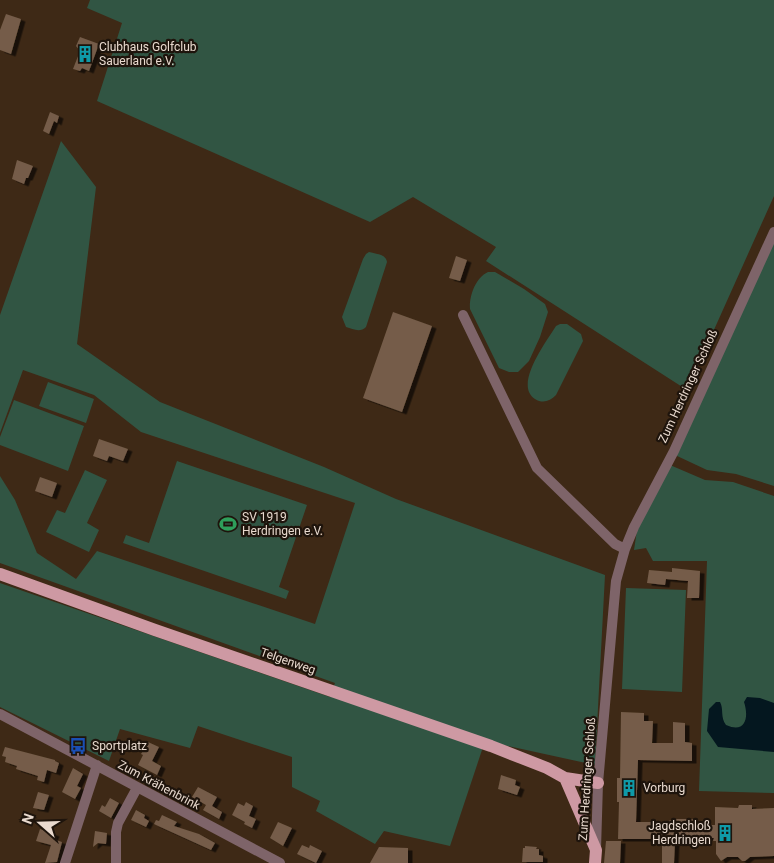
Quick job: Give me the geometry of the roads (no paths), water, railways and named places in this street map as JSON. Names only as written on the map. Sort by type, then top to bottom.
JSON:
[{"type":"main road","name":"Telgenweg","points":[[0,574],[491,746],[547,768],[565,778],[598,783]]},
{"type":"main road","points":[[565,778],[596,850]]},
{"type":"main road","name":"Zum Herdringer Schloß","points":[[595,863],[596,850]]},
{"type":"street","name":"Zum Herdringer Schloß","points":[[596,850],[598,783],[616,581],[634,527],[674,451],[774,232]]},
{"type":"street","points":[[463,315],[537,468],[616,544],[625,550]]},
{"type":"street","name":"Zum Krähenbrink","points":[[0,714],[97,765],[259,858],[280,863]]},
{"type":"street","points":[[65,863],[97,765]]},
{"type":"street","points":[[116,863],[116,832],[118,823],[137,788]]},
{"type":"water","points":[[747,697],[760,698],[774,703],[774,752],[718,747],[707,731],[709,709],[716,702],[720,702],[726,725],[733,727],[742,726],[746,718],[744,702]]},
{"type":"place","name":"Clubhaus Golfclub Sauerland e.V.","points":[[85,54]]},
{"type":"place","name":"SV 1919 Herdringen e.V.","points":[[228,524]]},
{"type":"place","name":"Sportplatz","points":[[78,746]]},
{"type":"place","name":"Vorburg","points":[[629,788]]},
{"type":"place","name":"Jagdschloß Herdringen","points":[[725,833]]}]
